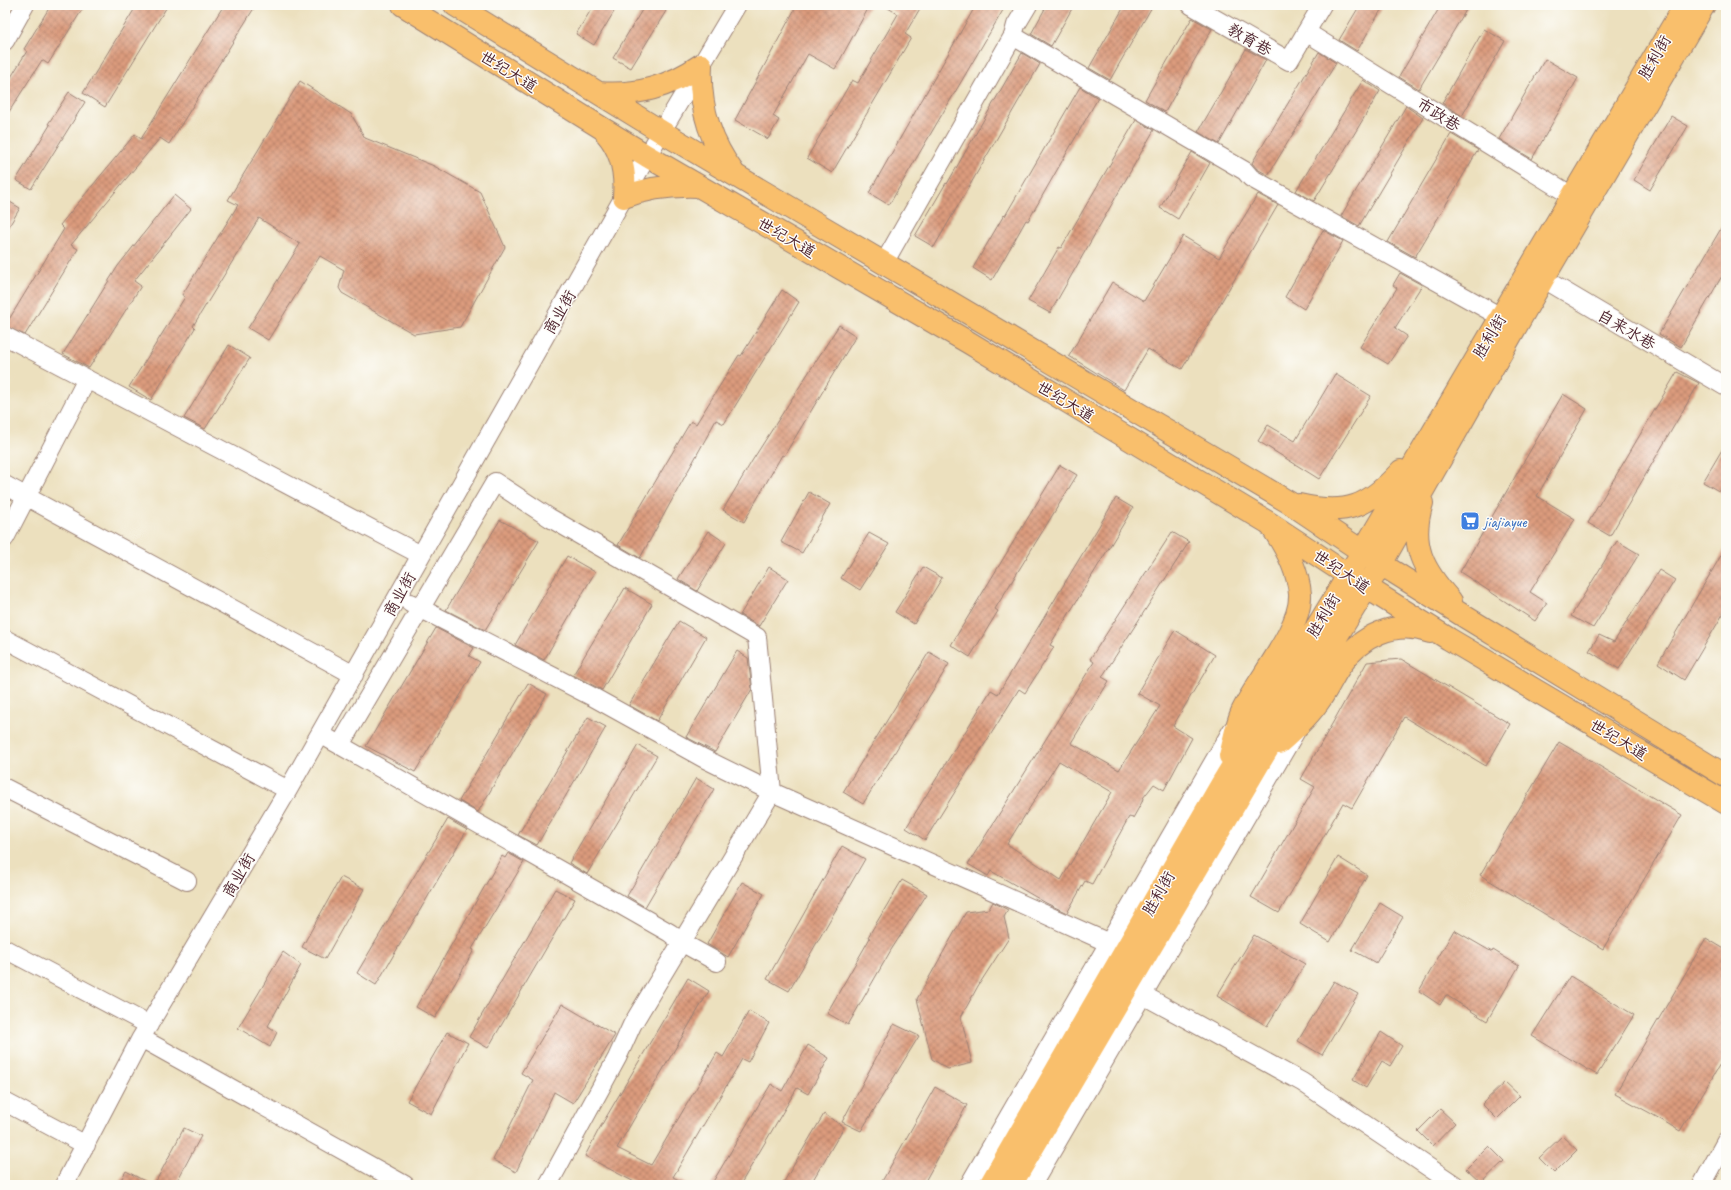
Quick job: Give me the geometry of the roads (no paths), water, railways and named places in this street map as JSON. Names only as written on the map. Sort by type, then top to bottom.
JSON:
[{"type":"main road","name":"世纪大道","points":[[403,5],[647,156],[968,342],[1269,523],[1366,587],[1449,639],[1726,803]]},
{"type":"main road","name":"世纪大道","points":[[454,5],[736,176],[1290,504],[1467,618],[1726,776]]},
{"type":"main road","name":"胜利街","points":[[1011,1185],[1261,760],[1381,564],[1435,446],[1501,317],[1536,275],[1572,196],[1685,5]]},
{"type":"main road","name":"胜利街","points":[[990,1185],[1221,785],[1348,574],[1435,446],[1536,275],[1704,5]]},
{"type":"main road","points":[[598,93],[626,94],[648,91],[676,81],[701,65]]},
{"type":"main road","points":[[701,65],[702,97],[709,130],[719,151],[736,176]]},
{"type":"main road","points":[[603,129],[610,138],[621,158],[625,178],[624,197],[667,186],[698,186]]},
{"type":"main road","points":[[1290,504],[1316,509],[1339,510],[1351,508],[1365,502],[1380,491],[1400,472],[1435,446]]},
{"type":"main road","points":[[1435,446],[1426,491],[1418,518],[1416,536],[1420,554],[1427,570],[1439,588],[1467,618]]},
{"type":"main road","points":[[1221,785],[1242,712],[1289,632],[1298,612],[1300,594],[1290,559],[1281,541],[1269,523]]},
{"type":"main road","points":[[1261,760],[1302,723],[1322,698],[1339,666],[1352,650],[1365,639],[1393,628],[1406,627],[1425,630],[1449,639]]},
{"type":"street","points":[[5,41],[25,5]]},
{"type":"street","name":"商业街","points":[[64,1185],[145,1031],[288,790],[647,156],[737,5]]},
{"type":"street","points":[[884,263],[1014,36],[1016,25],[1028,5]]},
{"type":"street","name":"教育巷","points":[[1191,5],[1289,61],[1306,32]]},
{"type":"street","points":[[1306,32],[1322,5]]},
{"type":"street","name":"市政巷","points":[[1306,32],[1572,196]]},
{"type":"street","points":[[1014,36],[1245,171],[1251,178],[1501,317]]},
{"type":"street","name":"自来水巷","points":[[1536,275],[1726,387]]},
{"type":"street","points":[[5,336],[421,555]]},
{"type":"street","points":[[5,538],[87,379]]},
{"type":"street","points":[[340,745],[494,482],[550,518],[756,637],[772,792],[632,1026],[617,1058],[548,1185]]},
{"type":"street","points":[[5,485],[354,675]]},
{"type":"street","points":[[398,596],[593,697],[703,758],[772,792],[1109,943]]},
{"type":"street","points":[[5,639],[288,790]]},
{"type":"street","points":[[969,1185],[1242,712]]},
{"type":"street","points":[[1032,1185],[1302,723]]},
{"type":"street","points":[[320,734],[670,933],[681,942],[717,962]]},
{"type":"street","points":[[5,788],[187,881]]},
{"type":"street","points":[[5,949],[405,1185]]},
{"type":"street","points":[[1143,995],[1302,1082],[1455,1185]]},
{"type":"street","points":[[5,1102],[86,1145]]},
{"type":"street","points":[[1702,1185],[1726,1141]]},
{"type":"place","name":"jiajiayue","points":[[1470,521]]}]
